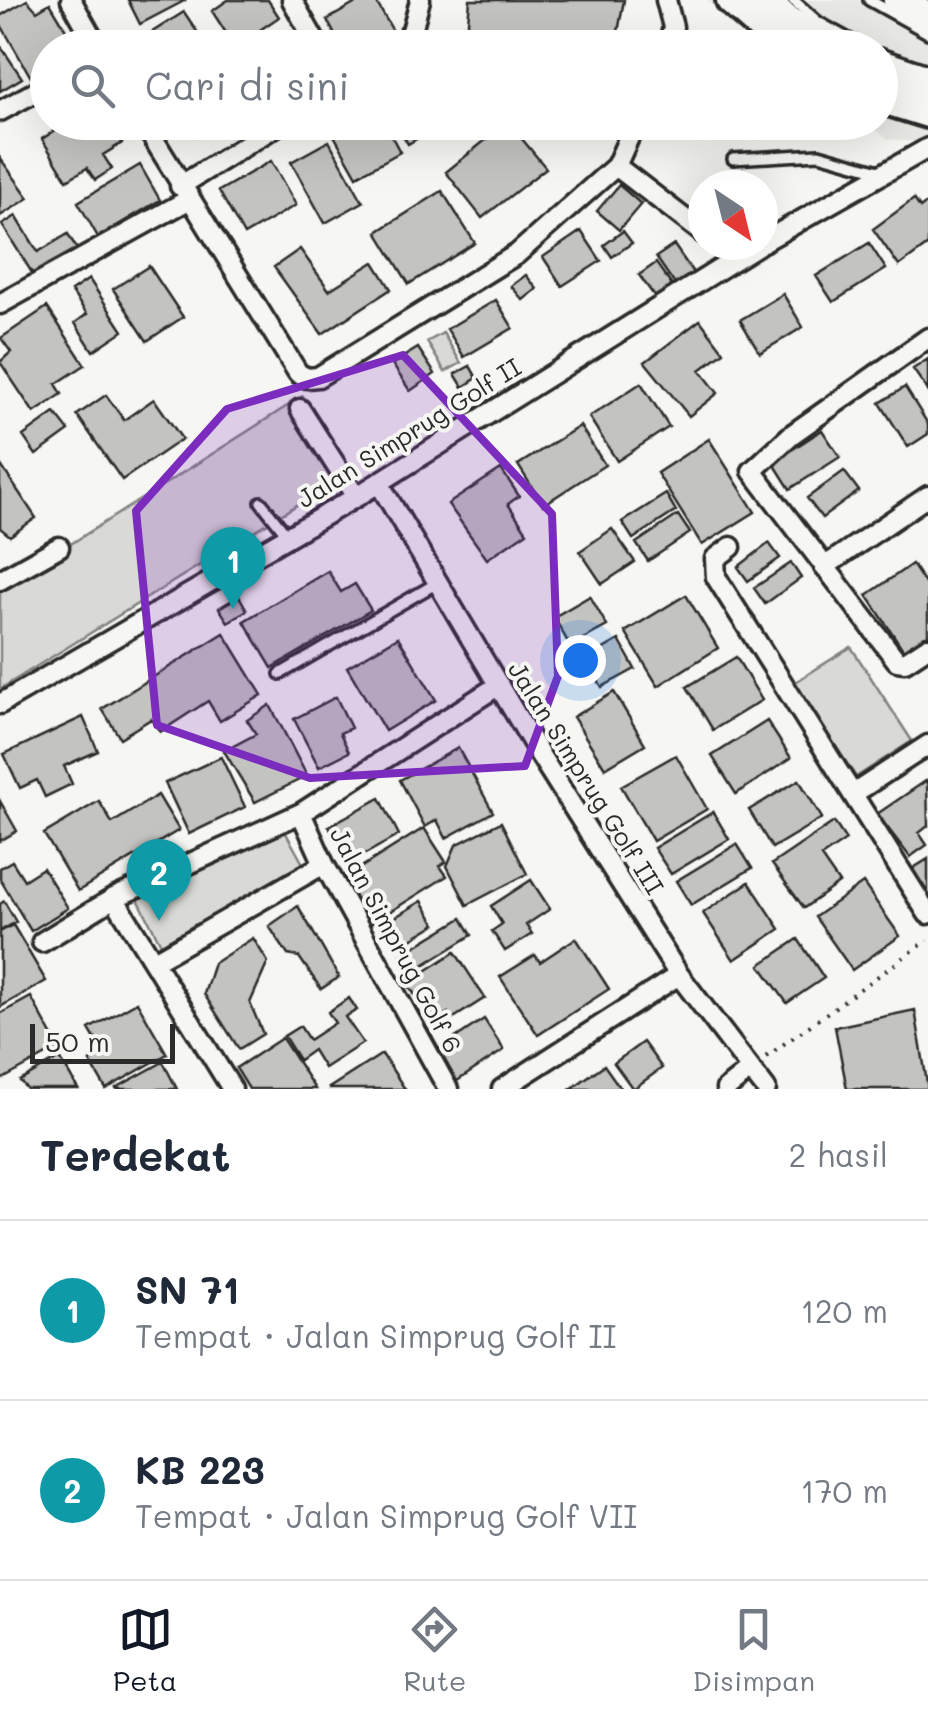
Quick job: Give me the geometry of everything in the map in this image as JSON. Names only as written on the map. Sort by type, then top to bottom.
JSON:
[{"type":"highway","points":[[732,0],[766,30]]},
{"type":"highway","points":[[898,103],[928,112]]},
{"type":"main road","points":[[765,0],[802,30]]},
{"type":"main road","points":[[898,0],[928,17]]},
{"type":"main road","points":[[898,77],[928,86]]},
{"type":"street","points":[[72,0],[88,30]]},
{"type":"street","points":[[292,0],[308,30]]},
{"type":"street","points":[[412,30],[420,0]]},
{"type":"street","points":[[666,0],[672,30]]},
{"type":"street","points":[[0,111],[30,95]]},
{"type":"street","points":[[153,140],[298,373],[308,378],[318,377],[502,266],[616,166],[628,140]]},
{"type":"street","points":[[0,304],[184,193],[258,140]]},
{"type":"street","name":"Jalan Simprug Golf II","points":[[778,234],[928,148]]},
{"type":"street","points":[[616,166],[688,221]]},
{"type":"street","name":"Jalan Simprug Golf II","points":[[0,702],[356,497],[733,260]]},
{"type":"street","points":[[928,338],[792,435],[752,470],[897,660],[906,662],[928,647]]},
{"type":"street","points":[[300,409],[356,497]]},
{"type":"street","name":"Jalan Simprug Golf III","points":[[379,483],[679,975],[766,1089]]},
{"type":"street","points":[[824,567],[928,496]]},
{"type":"street","points":[[0,580],[59,546]]},
{"type":"street","points":[[731,547],[715,559],[716,578],[928,914]]},
{"type":"street","points":[[42,942],[114,898],[301,813],[499,685]]},
{"type":"street","points":[[853,794],[928,745]]},
{"type":"street","name":"Jalan Simprug Golf 6","points":[[301,813],[324,864],[448,1089]]},
{"type":"street","points":[[156,960],[324,864]]},
{"type":"street","points":[[114,898],[156,960],[232,1089]]},
{"type":"street","points":[[502,1089],[679,975]]},
{"type":"street","points":[[726,1089],[750,1070]]},
{"type":"lane","points":[[793,0],[832,30]]},
{"type":"lane","points":[[869,0],[928,33]]},
{"type":"lane","points":[[898,60],[928,70]]},
{"type":"lane","points":[[733,159],[819,154],[870,164],[885,173]]},
{"type":"lane","points":[[261,502],[288,536]]},
{"type":"lane","points":[[280,674],[437,583]]},
{"type":"path","points":[[779,1047],[928,940]]},
{"type":"highlighted area","points":[[403,355],[552,514],[558,676],[525,766],[310,778],[157,725],[136,511],[227,409]]},
{"type":"shaded area","points":[[707,0],[928,0],[928,143],[898,140],[898,30],[747,30]]},
{"type":"shaded area","points":[[443,333],[461,363],[445,372],[427,342]]},
{"type":"shaded area","points":[[303,396],[350,472],[0,689],[0,589]]},
{"type":"shaded area","points":[[851,647],[912,741],[856,777],[794,683]]},
{"type":"shaded area","points":[[281,824],[307,871],[164,950],[137,897]]},
{"type":"building","points":[[27,0],[37,11],[50,3],[66,30],[30,30],[30,76],[0,23],[0,16]]},
{"type":"building","points":[[128,0],[186,0],[140,24]]},
{"type":"building","points":[[228,0],[268,0],[279,17],[260,30],[224,30],[212,11]]},
{"type":"building","points":[[361,0],[375,0],[392,30],[332,30],[327,20]]},
{"type":"building","points":[[470,0],[624,0],[618,30],[467,30]]},
{"type":"building","points":[[184,12],[196,30],[155,30]]},
{"type":"building","points":[[0,45],[22,78],[0,91]]},
{"type":"building","points":[[43,140],[120,140],[122,143],[103,155],[112,169],[95,180],[87,168],[67,180]]},
{"type":"building","points":[[337,140],[394,140],[400,152],[357,176]]},
{"type":"building","points":[[486,140],[523,140],[546,168],[482,218],[446,172]]},
{"type":"building","points":[[329,141],[363,202],[325,223],[291,162]]},
{"type":"building","points":[[0,158],[29,198],[0,216]]},
{"type":"building","points":[[271,161],[296,205],[244,235],[219,191]]},
{"type":"building","points":[[140,165],[160,200],[98,237],[78,202]]},
{"type":"building","points":[[619,185],[641,204],[619,230],[597,211]]},
{"type":"building","points":[[442,191],[475,243],[409,284],[377,232]]},
{"type":"building","points":[[914,199],[920,208],[928,202],[928,245],[899,266],[873,229]]},
{"type":"building","points":[[16,216],[38,252],[68,234],[77,249],[34,276],[2,225]]},
{"type":"building","points":[[581,231],[601,261],[562,286],[543,257]]},
{"type":"building","points":[[623,231],[632,243],[612,257],[604,245]]},
{"type":"building","points":[[869,243],[886,269],[833,302],[816,276]]},
{"type":"building","points":[[674,245],[696,277],[678,289],[656,257]]},
{"type":"building","points":[[300,249],[329,290],[374,262],[391,289],[322,334],[274,267]]},
{"type":"building","points":[[656,263],[675,290],[658,301],[639,275]]},
{"type":"building","points":[[149,266],[183,317],[147,341],[113,289]]},
{"type":"building","points":[[526,275],[537,289],[523,300],[511,286]]},
{"type":"building","points":[[89,279],[123,331],[93,351],[75,323],[87,314],[71,291]]},
{"type":"building","points":[[783,294],[803,327],[760,353],[740,320]]},
{"type":"building","points":[[496,300],[513,328],[464,357],[447,329]]},
{"type":"building","points":[[47,307],[85,365],[56,384],[62,394],[34,413],[0,362],[11,352],[1,338]]},
{"type":"building","points":[[700,320],[724,352],[700,370],[718,393],[689,416],[645,362]]},
{"type":"building","points":[[418,348],[435,374],[410,391],[392,364]]},
{"type":"building","points":[[928,359],[928,391],[913,369]]},
{"type":"building","points":[[470,366],[477,378],[463,387],[455,374]]},
{"type":"building","points":[[641,383],[669,427],[617,461],[589,417]]},
{"type":"building","points":[[905,387],[928,424],[928,434],[908,447],[880,403]]},
{"type":"building","points":[[106,395],[124,420],[154,399],[182,439],[122,480],[77,415]]},
{"type":"building","points":[[55,413],[69,431],[36,455],[23,436]]},
{"type":"building","points":[[580,426],[605,465],[543,505],[518,465]]},
{"type":"building","points":[[822,430],[840,457],[790,489],[773,462]]},
{"type":"building","points":[[709,439],[755,512],[702,545],[657,473]]},
{"type":"building","points":[[0,464],[36,518],[10,536],[0,528]]},
{"type":"building","points":[[501,469],[519,496],[508,504],[527,532],[487,559],[448,504]]},
{"type":"building","points":[[844,471],[859,491],[822,518],[807,498]]},
{"type":"building","points":[[666,494],[676,511],[633,539],[622,522]]},
{"type":"building","points":[[678,515],[690,533],[648,561],[636,543]]},
{"type":"building","points":[[612,529],[635,562],[602,584],[580,551]]},
{"type":"building","points":[[769,543],[780,558],[748,581],[738,567]]},
{"type":"building","points":[[791,563],[801,578],[765,604],[754,588]]},
{"type":"building","points":[[912,564],[928,588],[928,640],[906,654],[867,595]]},
{"type":"building","points":[[328,571],[341,592],[355,584],[371,610],[272,668],[244,621]]},
{"type":"building","points":[[686,595],[718,648],[658,686],[625,632]]},
{"type":"building","points":[[239,596],[247,610],[228,622],[219,608]]},
{"type":"building","points":[[590,596],[607,626],[570,646],[554,617]]},
{"type":"building","points":[[224,633],[262,695],[220,721],[208,701],[160,732],[151,719],[120,738],[102,709]]},
{"type":"building","points":[[398,637],[436,700],[385,731],[347,667]]},
{"type":"building","points":[[619,640],[635,669],[602,687],[586,659]]},
{"type":"building","points":[[736,657],[762,700],[713,730],[687,687]]},
{"type":"building","points":[[614,692],[645,744],[605,768],[573,717]]},
{"type":"building","points":[[336,697],[351,728],[340,733],[349,752],[319,767],[294,719]]},
{"type":"building","points":[[270,705],[307,776],[255,802],[224,751],[256,734],[247,720]]},
{"type":"building","points":[[83,717],[98,751],[64,766],[72,784],[45,797],[37,780],[20,788],[4,754]]},
{"type":"building","points":[[767,721],[791,758],[736,794],[712,756]]},
{"type":"building","points":[[458,748],[493,812],[446,838],[437,820],[425,827],[400,780]]},
{"type":"building","points":[[676,755],[707,809],[653,841],[621,786]]},
{"type":"building","points":[[221,757],[245,807],[189,834],[165,783]]},
{"type":"building","points":[[799,780],[822,818],[772,848],[749,810]]},
{"type":"building","points":[[927,780],[928,826],[919,833],[927,845],[910,857],[877,814]]},
{"type":"building","points":[[158,795],[179,830],[78,891],[44,834],[99,801],[112,823]]},
{"type":"building","points":[[380,798],[399,835],[349,863],[329,826]]},
{"type":"building","points":[[0,801],[17,831],[0,841]]},
{"type":"building","points":[[713,812],[729,839],[671,874],[654,848]]},
{"type":"building","points":[[501,822],[527,874],[467,905],[447,866],[456,845]]},
{"type":"building","points":[[834,822],[846,840],[821,857],[839,883],[804,908],[772,864]]},
{"type":"building","points":[[424,828],[446,862],[440,866],[447,876],[364,928],[336,883]]},
{"type":"building","points":[[737,844],[752,868],[691,905],[676,881]]},
{"type":"building","points":[[928,859],[928,894],[912,869]]},
{"type":"building","points":[[12,861],[24,880],[43,868],[68,908],[31,931],[0,879],[0,868]]},
{"type":"building","points":[[531,880],[550,909],[526,925],[532,934],[505,951],[492,931],[502,924],[491,906]]},
{"type":"building","points":[[749,882],[780,929],[734,960],[703,913]]},
{"type":"building","points":[[863,883],[900,936],[852,970],[815,917]]},
{"type":"building","points":[[4,901],[16,922],[0,931],[0,904]]},
{"type":"building","points":[[422,901],[436,924],[396,948],[382,925]]},
{"type":"building","points":[[298,906],[339,977],[321,989],[299,957],[288,955],[269,926]]},
{"type":"building","points":[[462,918],[472,935],[412,972],[401,955]]},
{"type":"building","points":[[13,925],[46,981],[0,1007],[0,932]]},
{"type":"building","points":[[253,938],[268,962],[250,1003],[263,1034],[239,1049],[204,994],[214,963]]},
{"type":"building","points":[[576,938],[609,989],[538,1035],[500,977],[535,955],[540,962]]},
{"type":"building","points":[[798,939],[824,978],[787,1003],[760,965]]},
{"type":"building","points":[[455,952],[485,998],[452,1019],[448,1013],[433,1022],[407,983]]},
{"type":"building","points":[[31,997],[59,1048],[1,1080],[0,1014]]},
{"type":"building","points":[[349,998],[357,1010],[345,1017],[363,1043],[324,1068],[313,1050],[299,1060],[284,1036],[300,1026],[309,1040],[335,1023],[328,1012]]},
{"type":"building","points":[[137,1002],[167,1054],[106,1089],[90,1062],[104,1054],[89,1029]]},
{"type":"building","points":[[915,1010],[928,1089],[847,1089],[835,1027]]},
{"type":"building","points":[[484,1019],[504,1050],[457,1081],[437,1050]]},
{"type":"building","points":[[282,1038],[315,1089],[249,1089],[236,1068]]},
{"type":"building","points":[[643,1042],[662,1068],[633,1089],[614,1063]]},
{"type":"building","points":[[382,1054],[405,1089],[329,1088]]},
{"type":"building","points":[[60,1058],[78,1089],[27,1089],[20,1081]]},
{"type":"building","points":[[163,1062],[177,1089],[116,1088]]},
{"type":"building","points":[[604,1065],[621,1089],[571,1089]]},
{"type":"place","name":"SN 71","points":[[233,609]]},
{"type":"place","name":"KB 223","points":[[159,921]]}]
